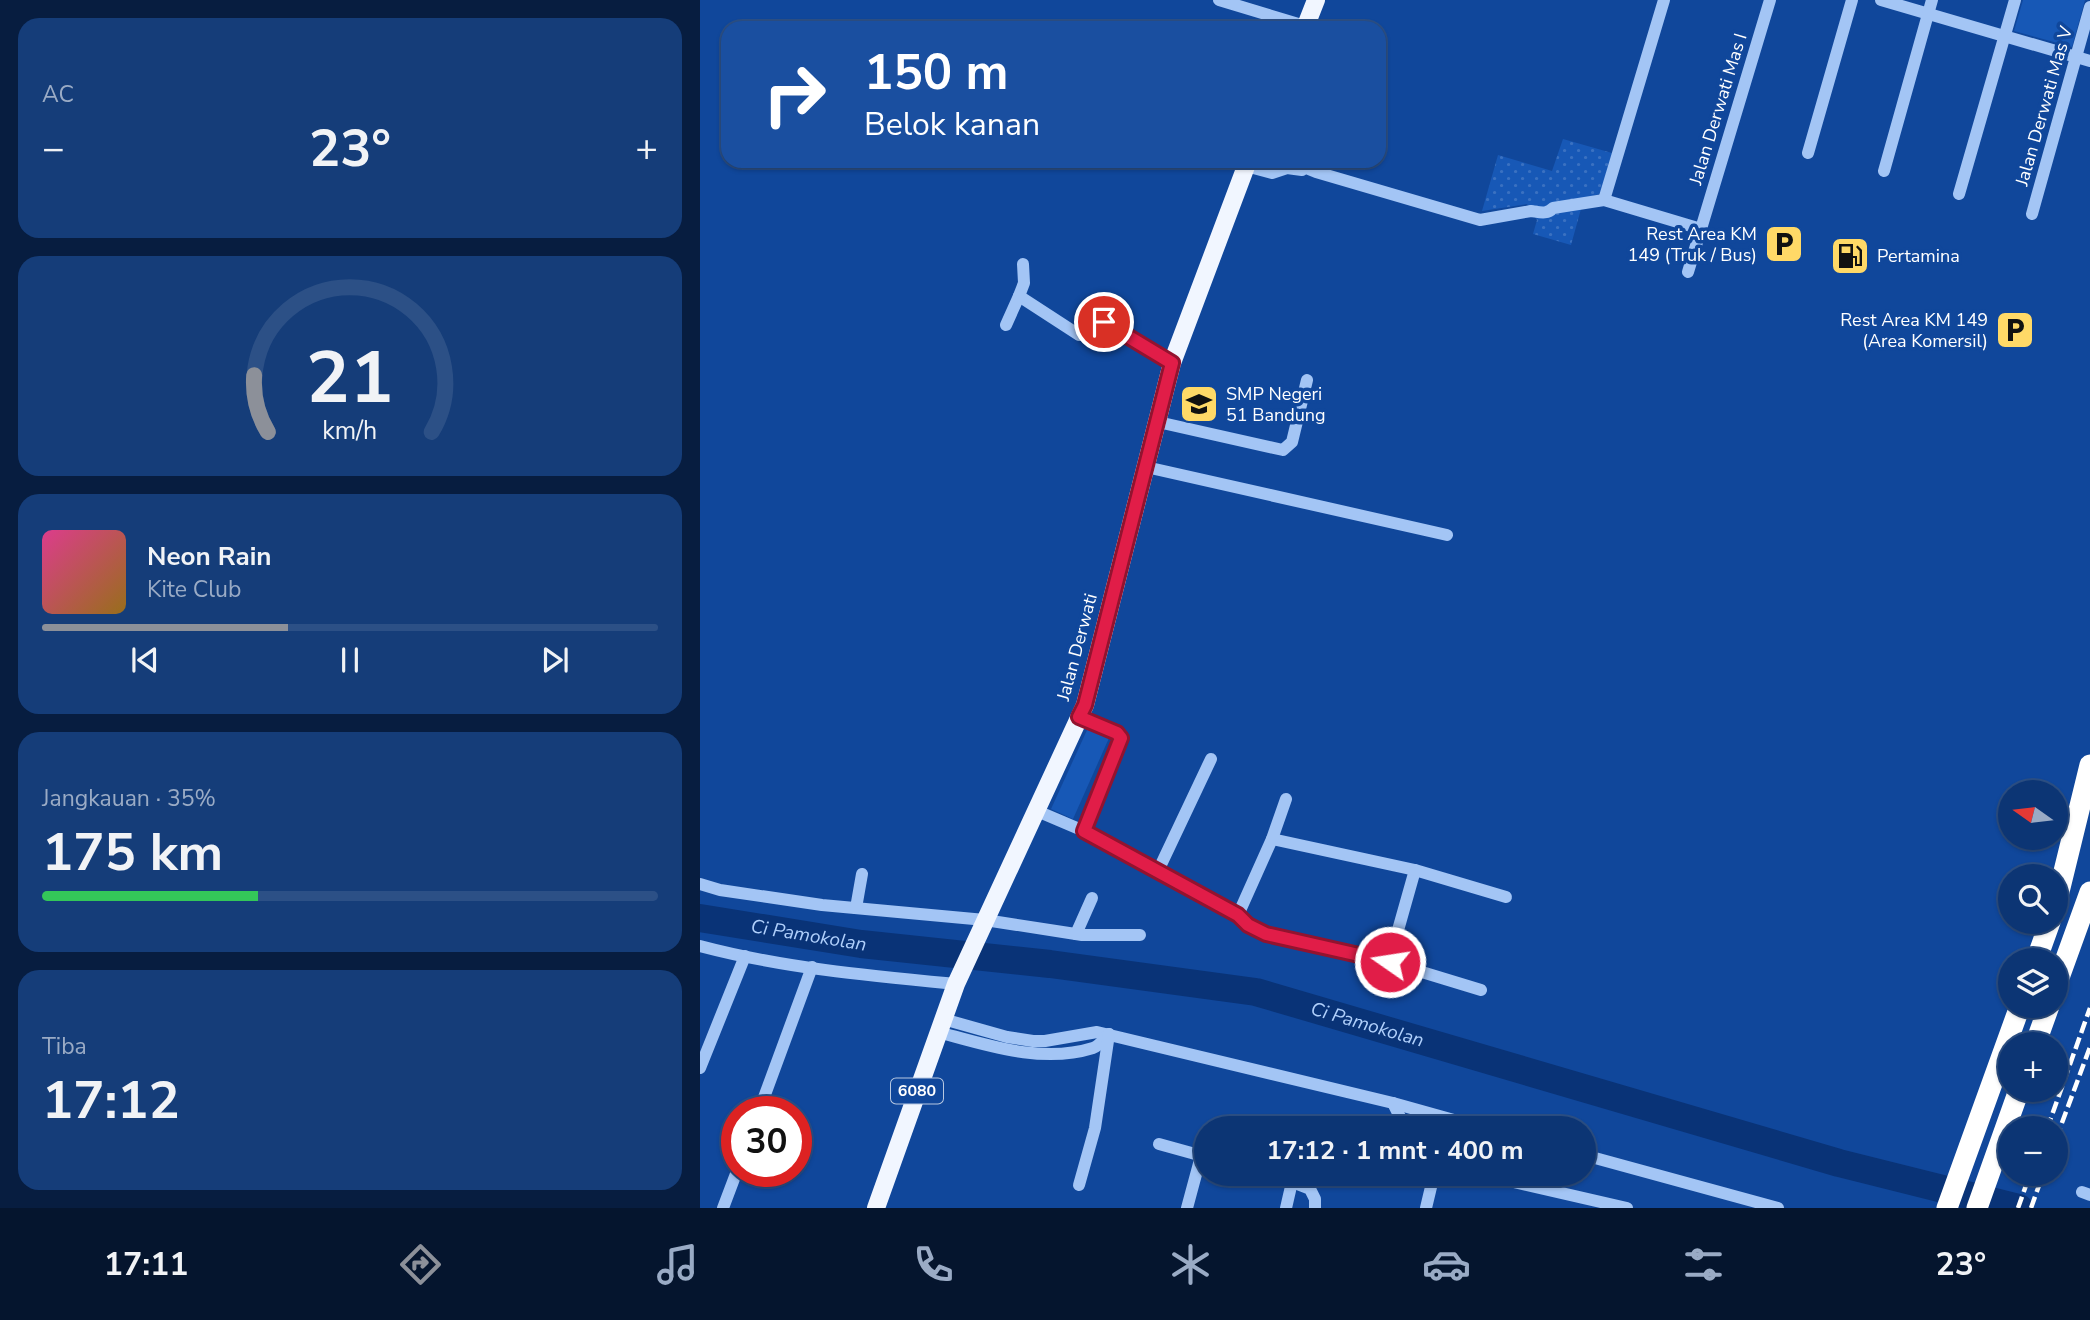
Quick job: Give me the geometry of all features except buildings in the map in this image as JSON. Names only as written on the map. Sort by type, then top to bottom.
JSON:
[{"type":"highway","points":[[2066,864],[2090,765]]},
{"type":"highway","points":[[2068,873],[2090,814]]},
{"type":"highway","points":[[2068,953],[2090,892]]},
{"type":"highway","points":[[1947,1208],[2016,1018]]},
{"type":"highway","points":[[1977,1208],[2015,1102]]},
{"type":"main road","points":[[1307,21],[1316,0]]},
{"type":"main road","name":"Jalan Derwati","points":[[876,1208],[958,980],[1085,705],[1172,363],[1245,168]]},
{"type":"street","points":[[1219,0],[1286,21]]},
{"type":"street","points":[[1604,200],[1664,0]]},
{"type":"street","name":"Jalan Derwati Mas I","points":[[1688,272],[1770,0]]},
{"type":"street","points":[[1808,153],[1852,0]]},
{"type":"street","points":[[1881,0],[2090,61]]},
{"type":"street","points":[[1884,171],[1932,0]]},
{"type":"street","points":[[1959,194],[2015,0]]},
{"type":"street","name":"Jalan Derwati Mas V","points":[[2032,214],[2090,6]]},
{"type":"street","points":[[1260,168],[1272,173],[1287,168],[1316,172]]},
{"type":"street","points":[[1306,168],[1480,220],[1533,211],[1537,207],[1549,205],[1553,208],[1604,200],[1700,229]]},
{"type":"street","points":[[1006,325],[1024,283],[1023,264]]},
{"type":"street","points":[[1019,296],[1079,335],[1084,335],[1094,321],[1098,320],[1172,363]]},
{"type":"street","points":[[1158,422],[1283,450],[1292,442],[1307,380]]},
{"type":"street","points":[[1146,467],[1447,535]]},
{"type":"street","points":[[1079,717],[1117,733],[1121,738],[1084,831]]},
{"type":"street","points":[[1158,871],[1211,759]]},
{"type":"street","points":[[1238,915],[1272,839],[1286,799]]},
{"type":"street","points":[[1037,811],[1084,831],[1238,915],[1248,925],[1266,934],[1390,962],[1481,990]]},
{"type":"street","points":[[1272,839],[1415,870],[1506,897]]},
{"type":"street","points":[[1390,962],[1415,870]]},
{"type":"street","points":[[856,908],[862,874]]},
{"type":"street","points":[[700,884],[720,890],[983,924],[1076,934],[1140,935]]},
{"type":"street","points":[[1076,934],[1091,898]]},
{"type":"street","points":[[700,946],[812,967],[958,980]]},
{"type":"street","points":[[700,1068],[745,956]]},
{"type":"street","points":[[765,1096],[812,967]]},
{"type":"street","points":[[940,1025],[1009,1049],[1048,1055],[1095,1048],[1109,1034]]},
{"type":"street","points":[[1109,1034],[1440,1116]]},
{"type":"street","points":[[1079,1185],[1095,1128],[1109,1034]]},
{"type":"street","points":[[1393,1103],[1400,1116]]},
{"type":"street","points":[[1159,1144],[1194,1154]]},
{"type":"street","points":[[1596,1158],[1778,1208]]},
{"type":"street","points":[[1187,1208],[1194,1185]]},
{"type":"street","points":[[1286,1208],[1291,1186]]},
{"type":"street","points":[[1302,1186],[1310,1189],[1315,1199],[1315,1208]]},
{"type":"street","points":[[1426,1208],[1431,1186]]},
{"type":"street","points":[[1531,1186],[1627,1208]]},
{"type":"street","points":[[723,1208],[731,1187]]},
{"type":"shaded area","points":[[2023,0],[2085,0],[2072,47],[2014,31]]},
{"type":"shaded area","points":[[1563,139],[1612,153],[1600,194],[1584,198],[1571,245],[1533,234],[1537,220],[1527,204],[1482,211],[1498,155],[1552,171]]},
{"type":"shaded area","points":[[1088,728],[1109,738],[1073,819],[1051,809]]},
{"type":"waterway","name":"Ci Pamokolan","points":[[700,918],[861,944],[1050,964],[1256,992],[1839,1163],[2019,1208]]},
{"type":"railway","points":[[2052,1116],[2090,1008]]},
{"type":"railway","points":[[2064,1116],[2090,1047]]},
{"type":"railway","points":[[2018,1208],[2026,1186]]},
{"type":"railway","points":[[2031,1208],[2039,1186]]},
{"type":"place","name":"Rest Area KM 149 (Truk / Bus)","points":[[1784,244]]},
{"type":"place","name":"Pertamina","points":[[1850,256]]},
{"type":"place","name":"Rest Area KM 149 (Area Komersil)","points":[[2015,330]]},
{"type":"place","name":"SMP Negeri 51 Bandung","points":[[1199,404]]},
{"type":"route","points":[[1104,322],[1172,363],[1085,705],[1079,717],[1117,733],[1121,738],[1084,831],[1238,915],[1248,925],[1266,934],[1390,962]]}]
